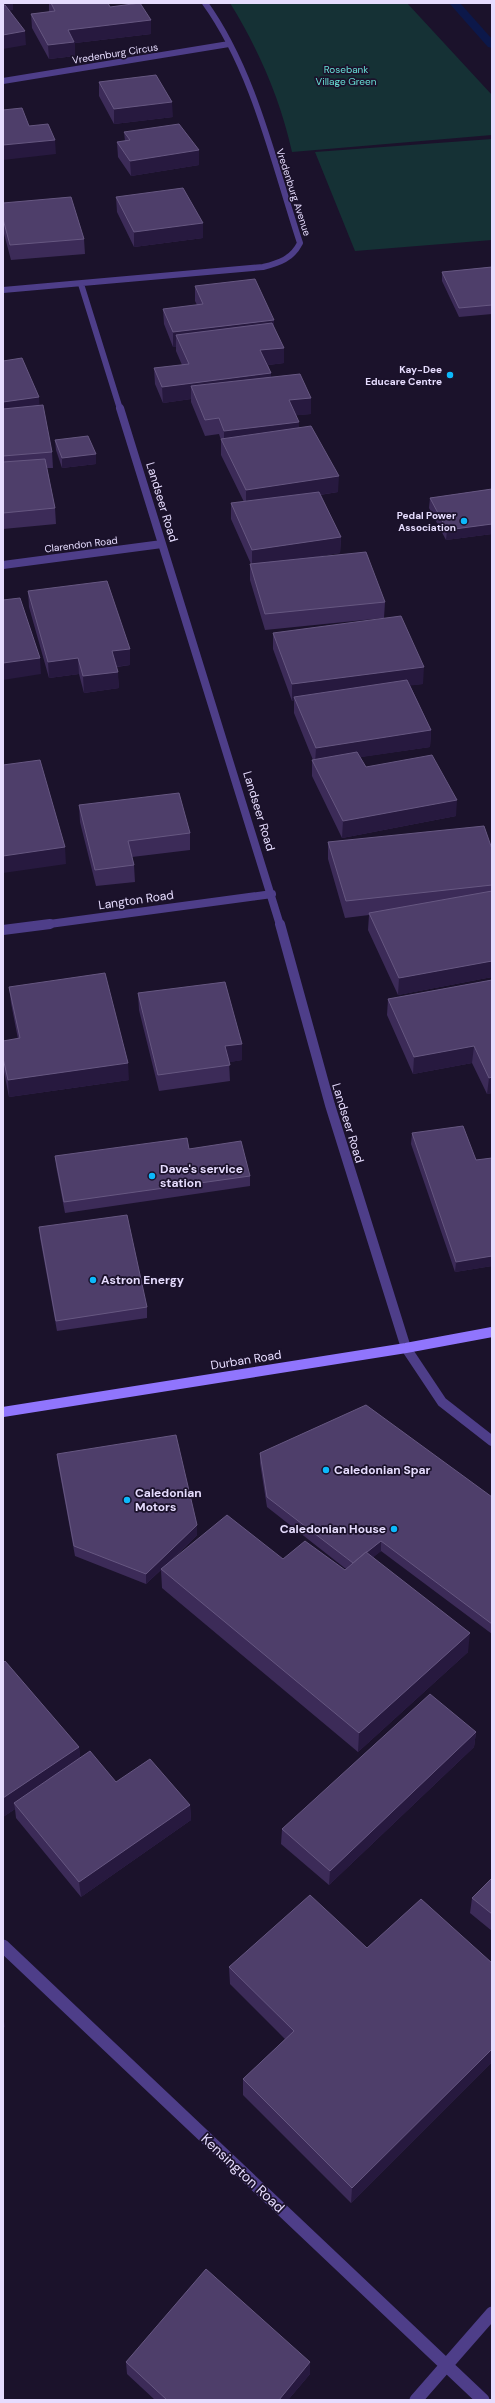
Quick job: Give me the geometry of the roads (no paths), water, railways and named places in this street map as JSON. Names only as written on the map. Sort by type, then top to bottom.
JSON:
[{"type":"main road","name":"Durban Road","points":[[3,1412],[406,1348],[492,1332]]},
{"type":"street","name":"Vredenburg Avenue","points":[[3,290],[263,267],[282,263],[296,254],[300,243],[250,90],[222,27],[205,3]]},
{"type":"street","name":"Vredenburg Circus","points":[[3,81],[229,44]]},
{"type":"street","name":"Landseer Road","points":[[81,284],[272,894],[330,1104],[406,1348],[442,1402],[492,1441]]},
{"type":"street","name":"Clarendon Road","points":[[3,565],[162,544]]},
{"type":"street","name":"Langton Road","points":[[3,930],[272,894]]},
{"type":"street","name":"Kensington Road","points":[[3,1946],[483,2400]]},
{"type":"street","points":[[416,2400],[492,2313]]},
{"type":"waterway","points":[[454,3],[492,45]]},
{"type":"place","name":"Kay-Dee Educare Centre","points":[[450,375]]},
{"type":"place","name":"Pedal Power Association","points":[[464,521]]},
{"type":"place","name":"Dave's service station","points":[[152,1176]]},
{"type":"place","name":"Astron Energy","points":[[93,1280]]},
{"type":"place","name":"Caledonian Spar","points":[[326,1470]]},
{"type":"place","name":"Caledonian Motors","points":[[127,1500]]},
{"type":"place","name":"Caledonian House","points":[[394,1529]]},
{"type":"park label","name":"Rosebank Village Green","points":[[346,74]]}]
